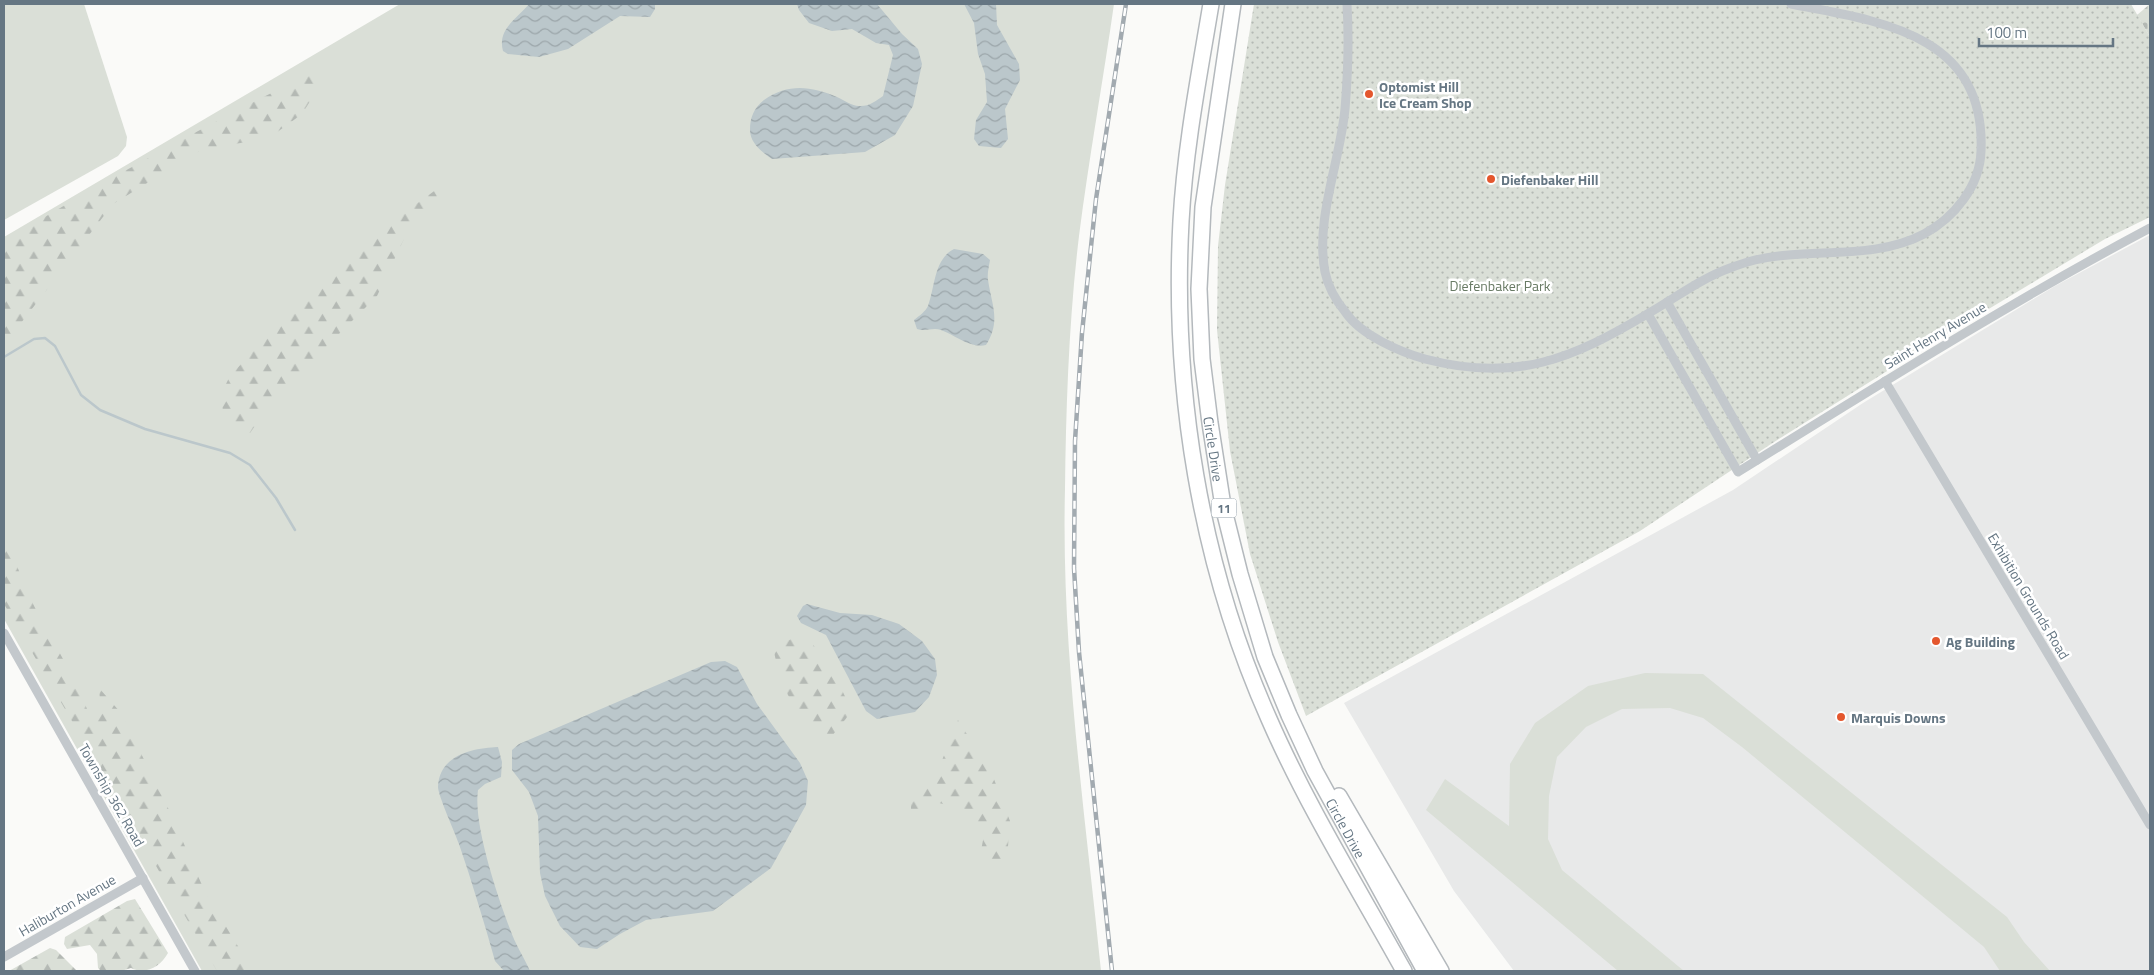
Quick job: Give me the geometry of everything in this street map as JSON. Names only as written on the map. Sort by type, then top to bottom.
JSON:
[{"type":"highway","name":"Circle Drive","points":[[1211,4],[1187,154],[1181,220],[1182,359],[1188,432],[1197,486],[1222,588],[1249,670],[1268,717],[1290,766],[1404,971]]},
{"type":"highway","name":"Circle Drive","points":[[1233,4],[1203,208],[1199,289],[1200,331],[1210,423],[1223,506],[1265,657],[1315,771],[1425,971]]},
{"type":"highway","points":[[1255,624],[1267,639],[1296,710],[1320,760],[1441,971]]},
{"type":"highway","points":[[1369,908],[1372,925],[1396,971]]},
{"type":"street","points":[[1347,4],[1349,40],[1345,112],[1330,187],[1322,248],[1326,276],[1335,296],[1348,317],[1390,346],[1415,356],[1472,368],[1501,369],[1545,364],[1602,339],[1724,271],[1754,260],[1878,248],[1905,243],[1927,232],[1948,218],[1964,200],[1974,181],[1981,161],[1982,135],[1973,93],[1953,62],[1939,50],[1912,35],[1889,26],[1791,4]]},
{"type":"street","name":"Saint Henry Avenue","points":[[1648,314],[1738,472],[2064,274],[2150,228]]},
{"type":"street","points":[[1667,302],[1757,460]]},
{"type":"street","name":"Exhibition Grounds Road","points":[[1885,381],[2150,826]]},
{"type":"street","name":"Township 362 Road","points":[[4,633],[195,971]]},
{"type":"street","name":"Haliburton Avenue","points":[[4,957],[143,878]]},
{"type":"shaded area","points":[[2150,235],[2150,971],[1514,971],[1454,891],[1344,703],[1733,490],[1863,403],[2055,286]]},
{"type":"green space","points":[[4,4],[84,4],[127,137],[126,146],[118,156],[4,220]]},
{"type":"green space","points":[[400,4],[1114,4],[1079,236],[1069,362],[1065,489],[1065,549],[1070,670],[1101,971],[202,971],[4,619],[4,237]]},
{"type":"green space","name":"Diefenbaker Park","points":[[1254,4],[2131,4],[2150,37],[2150,217],[2105,239],[1927,346],[1771,444],[1640,531],[1306,716],[1278,642],[1250,554],[1230,451],[1217,330],[1218,246],[1225,185]]},
{"type":"green space","points":[[2150,4],[2150,37],[2137,15]]},
{"type":"green space","points":[[314,72],[324,79],[302,114],[269,138],[201,150],[113,204],[4,345],[4,241],[157,153],[235,111]]},
{"type":"green space","points":[[437,189],[444,203],[405,237],[377,296],[274,399],[250,433],[229,427],[219,398],[230,376],[293,308],[397,218]]},
{"type":"green space","points":[[4,541],[15,561],[30,598],[74,680],[87,709],[101,713],[99,688],[121,713],[170,812],[205,892],[253,971],[217,971],[4,604]]},
{"type":"green space","points":[[803,634],[828,661],[852,711],[828,741],[803,723],[780,680],[773,647]]},
{"type":"green space","points":[[1645,673],[1703,674],[2007,917],[2024,942],[2050,971],[2000,971],[1984,947],[1742,747],[1703,718],[1670,708],[1622,709],[1586,727],[1557,757],[1549,796],[1548,839],[1562,870],[1684,971],[1618,971],[1426,810],[1445,779],[1509,826],[1510,764],[1535,723],[1588,686]]},
{"type":"green space","points":[[958,720],[992,774],[1010,821],[1007,859],[987,870],[980,856],[984,835],[972,811],[939,803],[911,811],[911,797],[935,778]]},
{"type":"green space","points":[[135,899],[168,953],[157,966],[142,971],[131,968],[121,971],[101,971],[98,968],[97,954],[90,945],[67,949],[64,944],[65,937],[127,901]]},
{"type":"green space","points":[[50,948],[56,950],[77,971],[9,971]]},
{"type":"water","points":[[529,4],[655,4],[655,9],[650,17],[620,16],[568,49],[539,57],[508,54],[503,51],[502,43],[505,30]]},
{"type":"water","points":[[797,4],[877,4],[902,34],[918,49],[922,64],[913,106],[895,135],[865,152],[772,159],[754,143],[750,130],[753,113],[764,100],[782,91],[800,88],[818,90],[859,106],[869,105],[883,96],[893,55],[889,45],[876,43],[852,29],[832,31],[809,23],[799,10]]},
{"type":"water","points":[[964,4],[996,4],[997,25],[1019,64],[1020,80],[1005,109],[1008,139],[1001,148],[979,146],[974,139],[976,120],[987,102],[985,74],[978,54],[974,23]]},
{"type":"water","points":[[954,249],[983,254],[990,260],[988,278],[994,321],[991,336],[986,345],[980,346],[969,343],[938,329],[917,329],[914,320],[927,308],[942,259]]},
{"type":"water","points":[[807,604],[840,613],[872,615],[899,624],[922,641],[935,659],[937,675],[929,697],[915,712],[877,719],[866,711],[826,635],[801,623],[797,616],[803,606]]},
{"type":"water","points":[[725,661],[737,667],[757,704],[800,763],[808,781],[806,805],[771,868],[713,911],[646,920],[597,949],[580,947],[560,926],[545,896],[540,873],[538,816],[529,792],[512,770],[512,750],[519,744],[711,662]]},
{"type":"water","points":[[498,747],[502,762],[501,777],[485,784],[478,790],[479,821],[487,860],[499,898],[512,935],[530,971],[504,971],[495,961],[464,858],[438,787],[444,767],[459,755],[478,749]]},
{"type":"waterway","points":[[4,357],[34,339],[45,338],[55,346],[81,395],[100,410],[145,429],[230,453],[250,465],[276,498],[295,530]]},
{"type":"railway","points":[[1112,971],[1079,652],[1074,568],[1075,441],[1082,333],[1096,199],[1126,4]]},
{"type":"place","name":"Optomist Hill Ice Cream Shop","points":[[1369,94]]},
{"type":"place","name":"Diefenbaker Hill","points":[[1491,179]]},
{"type":"place","name":"Ag Building","points":[[1936,641]]},
{"type":"place","name":"Marquis Downs","points":[[1841,717]]}]
